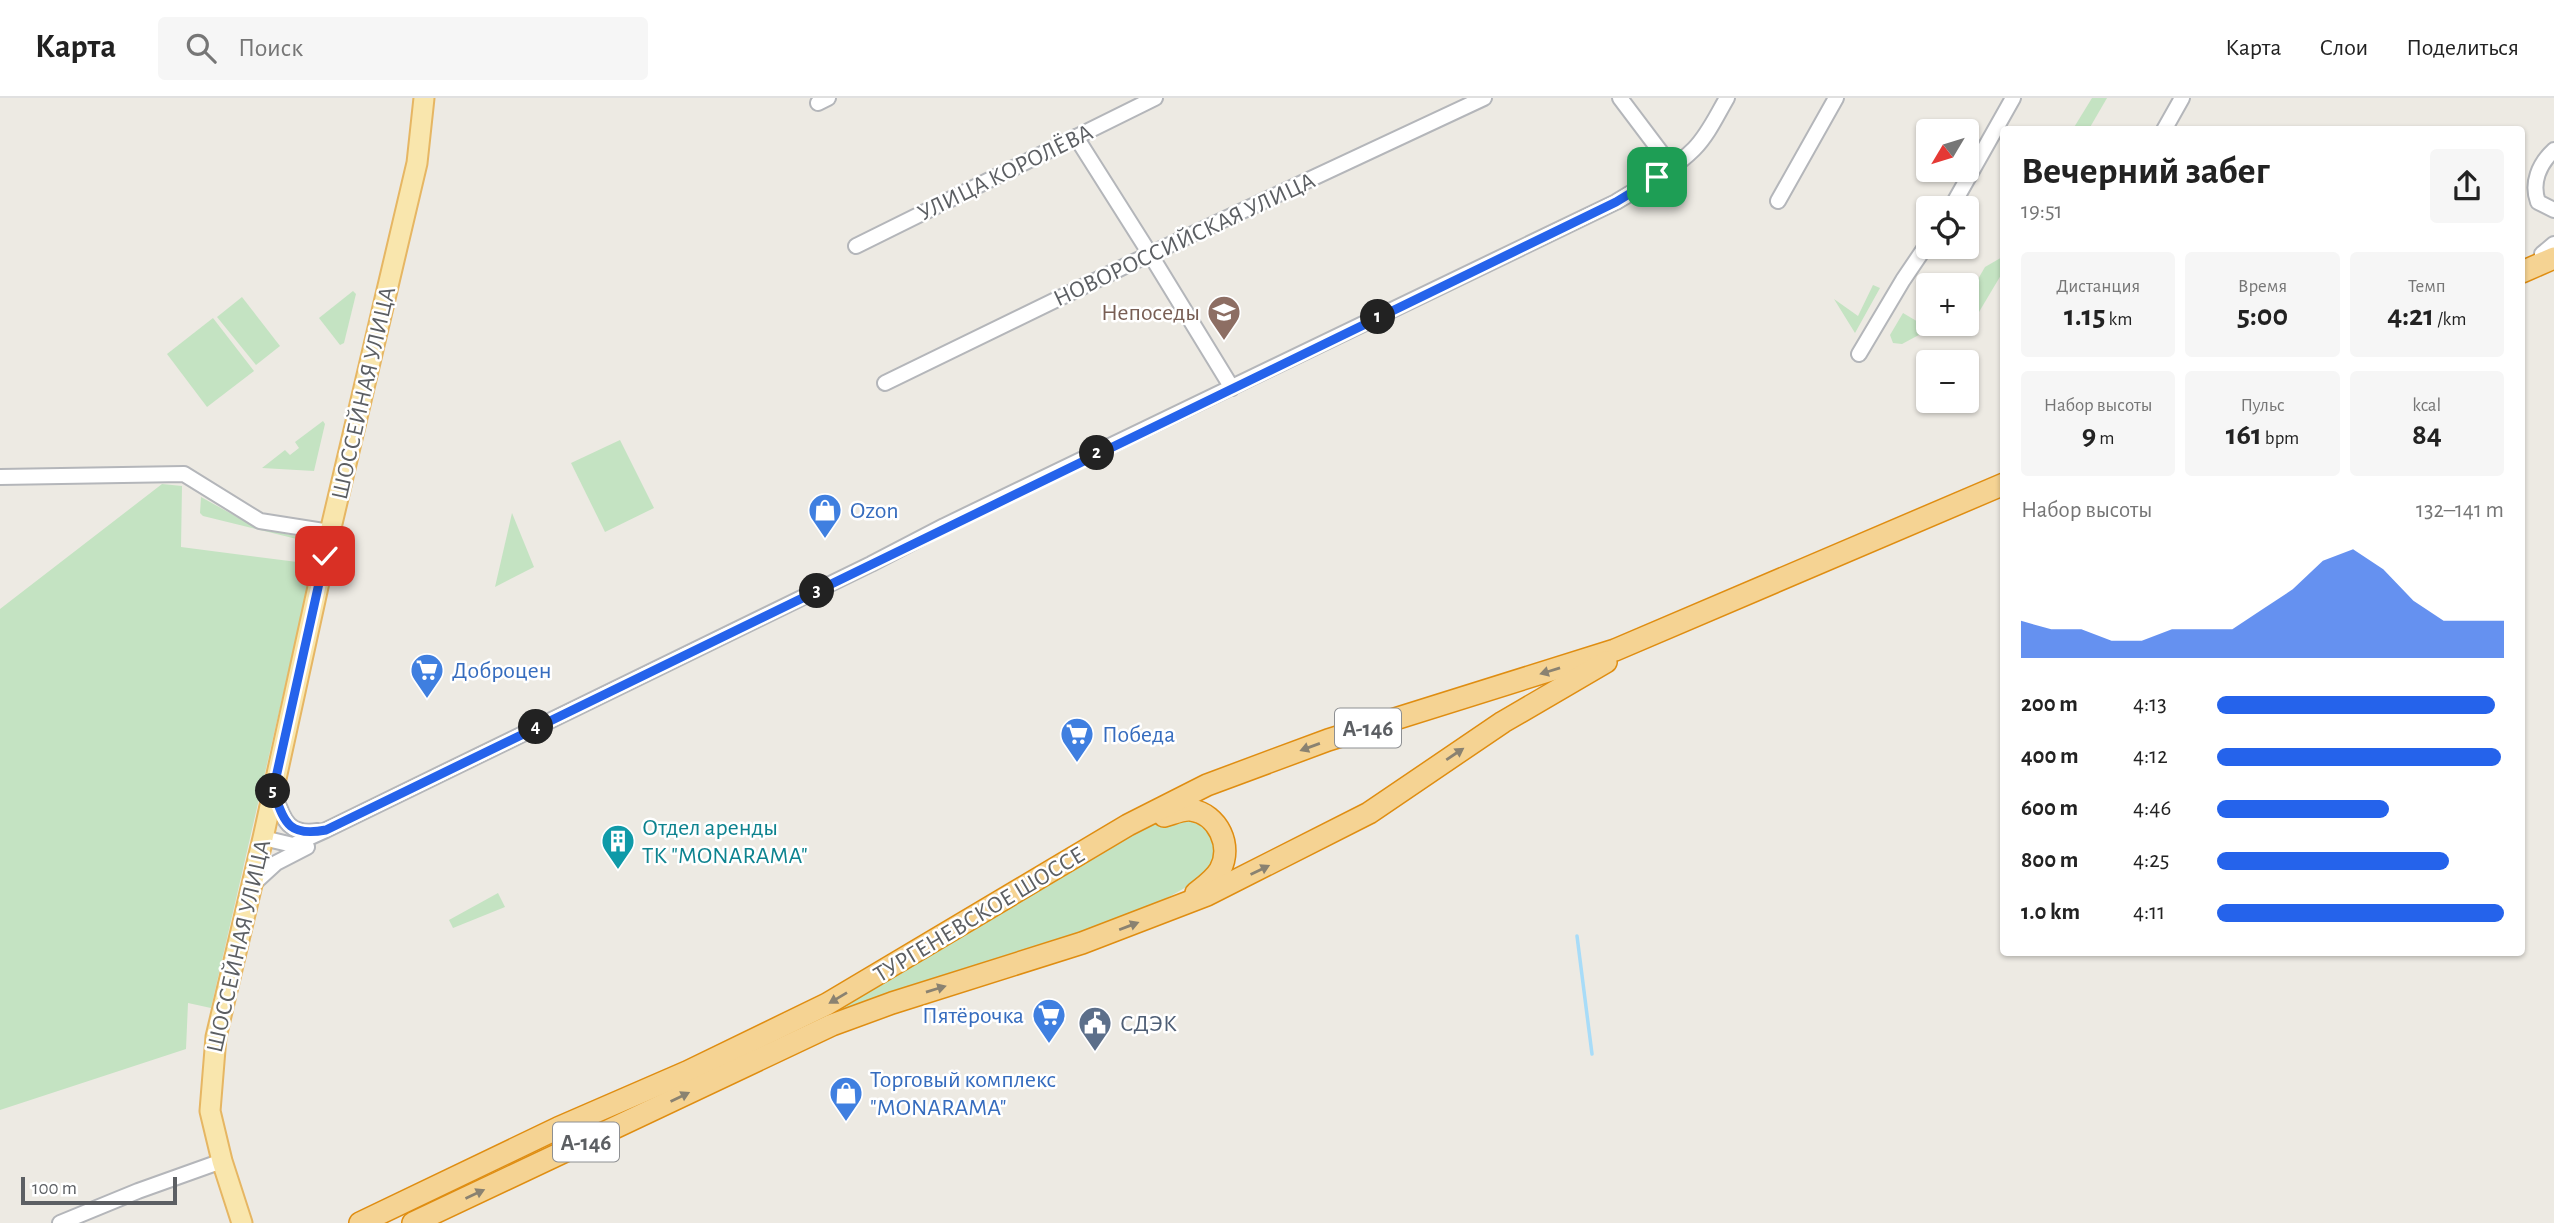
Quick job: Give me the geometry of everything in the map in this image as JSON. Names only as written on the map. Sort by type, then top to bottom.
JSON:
[{"type":"highway","points":[[2525,262],[2551,251]]},
{"type":"highway","points":[[2525,270],[2551,251]]},
{"type":"highway","name":"А-146","points":[[1617,653],[2000,486]]},
{"type":"highway","name":"А-146","points":[[1617,653],[2000,494]]},
{"type":"highway","name":"ТУРГЕНЕВСКОЕ ШОССЕ","points":[[360,1223],[558,1128],[687,1072],[827,1004],[1128,825],[1207,785],[1328,740],[1617,653]]},
{"type":"highway","name":"ТУРГЕНЕВСКОЕ ШОССЕ","points":[[413,1223],[832,1025],[892,1003],[1082,943],[1175,908],[1275,863],[1369,813],[1503,722],[1617,653]]},
{"type":"highway","name":"А-146","points":[[1128,825],[1189,809],[1208,816],[1221,830],[1225,850],[1221,868],[1212,881],[1175,908]]},
{"type":"main road","name":"ШОССЕЙНАЯ УЛИЦА","points":[[243,1222],[222,1161],[209,1111],[212,1064],[220,1013],[263,838],[330,532],[417,163],[424,98]]},
{"type":"street","name":"УЛИЦА КОРОЛЁВА","points":[[856,246],[1155,98]]},
{"type":"street","name":"НОВОРОССИЙСКАЯ УЛИЦА","points":[[885,383],[1150,254],[1484,98]]},
{"type":"street","points":[[1620,98],[1672,167]]},
{"type":"street","points":[[263,838],[293,845],[326,830],[951,523],[1616,202],[1672,167],[1695,148],[1727,98]]},
{"type":"street","points":[[1778,201],[1836,98]]},
{"type":"street","points":[[1958,196],[2013,98]]},
{"type":"street","points":[[2166,126],[2182,98]]},
{"type":"street","points":[[1076,137],[1232,388]]},
{"type":"street","points":[[2554,150],[2542,165],[2533,188],[2538,202],[2554,210]]},
{"type":"street","points":[[1859,354],[1917,259]]},
{"type":"street","points":[[0,477],[184,474],[260,521],[330,532]]},
{"type":"street","points":[[273,791],[283,819],[290,827],[304,832],[326,830]]},
{"type":"street","points":[[251,886],[276,863],[310,845],[326,830]]},
{"type":"street","points":[[60,1223],[222,1161]]},
{"type":"green space","points":[[2092,98],[2107,98],[2091,126],[2075,126]]},
{"type":"green space","points":[[2000,258],[2000,277],[1979,312],[1979,277],[1985,267]]},
{"type":"green space","points":[[1873,285],[1880,288],[1855,333],[1834,299],[1858,316]]},
{"type":"green space","points":[[353,291],[356,294],[344,343],[340,345],[319,318]]},
{"type":"green space","points":[[242,297],[280,346],[256,365],[217,317]]},
{"type":"green space","points":[[1903,313],[1916,321],[1917,336],[1902,344],[1893,343],[1890,335]]},
{"type":"green space","points":[[213,318],[254,371],[207,407],[167,354]]},
{"type":"green space","points":[[323,421],[325,424],[314,471],[262,468],[285,450],[290,455],[299,448],[295,442]]},
{"type":"green space","points":[[620,440],[654,508],[605,532],[571,463]]},
{"type":"green space","points":[[162,484],[182,486],[181,547],[313,564],[211,1008],[188,1003],[186,1049],[0,1110],[0,609]]},
{"type":"green space","points":[[201,497],[257,528],[306,538],[305,541],[203,516],[200,513]]},
{"type":"green space","points":[[512,513],[534,567],[495,587]]},
{"type":"green space","points":[[1190,817],[1216,833],[1216,865],[1155,904],[1106,923],[827,1015],[1077,865],[1153,824]]},
{"type":"green space","points":[[498,893],[505,907],[453,928],[449,920]]},
{"type":"waterway","points":[[1577,936],[1592,1054]]},
{"type":"place","name":"Непоседы","points":[[1224,342]]},
{"type":"place","name":"Ozon","points":[[825,540]]},
{"type":"place","name":"Доброцен","points":[[427,700]]},
{"type":"place","name":"Победа","points":[[1077,764]]},
{"type":"place","name":"Отдел аренды ТК \"MONARAMA\"","points":[[618,871]]},
{"type":"place","name":"Пятёрочка","points":[[1049,1045]]},
{"type":"place","name":"СДЭК","points":[[1095,1053]]},
{"type":"place","name":"Торговый комплекс \"MONARAMA\"","points":[[846,1123]]},
{"type":"route","points":[[325,556],[273,791],[283,819],[290,827],[304,832],[326,830],[951,523],[1616,202],[1657,177]]}]
